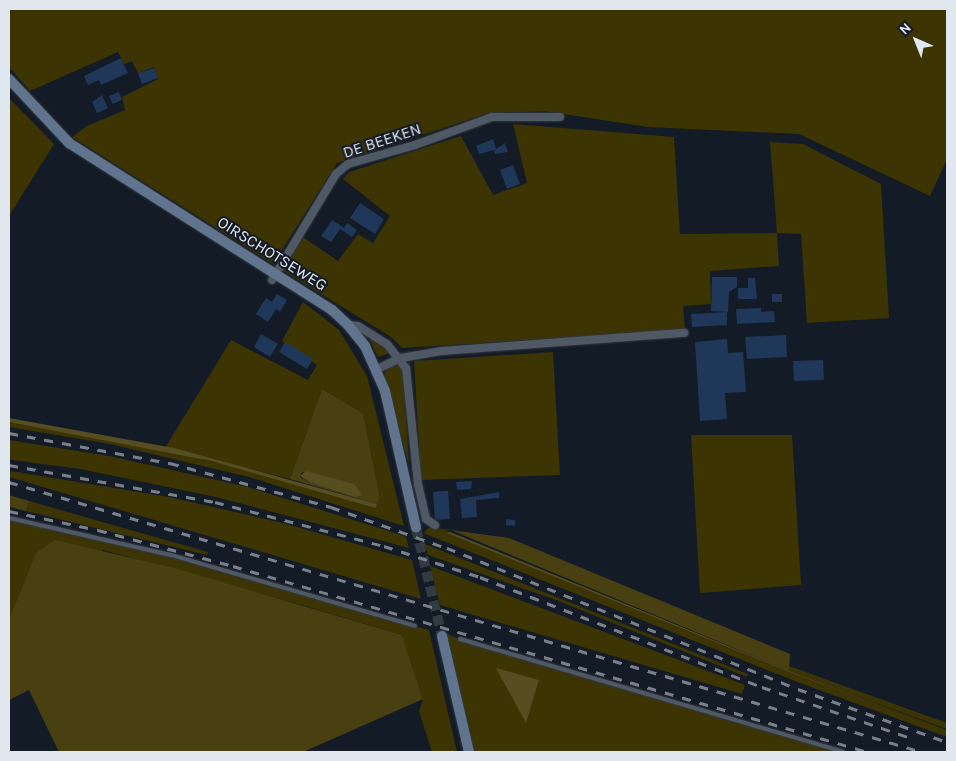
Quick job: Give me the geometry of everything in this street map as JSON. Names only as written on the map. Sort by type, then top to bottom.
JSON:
[{"type":"street","name":"OIRSCHOTSEWEG","points":[[9,79],[69,143],[272,276],[332,310],[348,325],[377,369],[416,528]]},
{"type":"street","name":"DE BEEKEN","points":[[272,276],[336,174],[348,164],[415,145],[492,117],[560,116]]},
{"type":"street","points":[[348,325],[358,326],[388,344],[401,358],[408,376],[418,484],[426,520],[436,525]]},
{"type":"street","points":[[377,369],[401,358],[442,351],[684,333]]},
{"type":"street","points":[[442,636],[469,752]]},
{"type":"lane","points":[[9,518],[170,555],[415,626]]},
{"type":"lane","points":[[460,640],[843,752]]},
{"type":"shaded area","points":[[9,9],[947,9],[947,159],[930,196],[799,134],[648,127],[544,111],[489,113],[337,163],[273,264],[72,137],[87,126],[125,110],[122,97],[158,79],[154,67],[138,73],[132,61],[124,64],[118,52],[30,91],[9,67]]},
{"type":"shaded area","points":[[9,98],[54,144],[9,216]]},
{"type":"shaded area","points":[[513,124],[674,137],[680,234],[777,233],[779,266],[710,271],[711,304],[683,306],[685,330],[402,348],[391,337],[282,270],[303,237],[338,261],[358,234],[373,243],[390,216],[343,179],[349,172],[461,136],[493,195],[527,183]]},
{"type":"shaded area","points":[[770,142],[803,144],[881,184],[889,318],[807,323],[801,234],[777,233]]},
{"type":"shaded area","points":[[303,302],[339,330],[367,376],[404,526],[249,477],[110,444],[9,427],[9,422],[165,450],[251,471],[376,507],[380,498],[363,413],[322,389],[290,479],[165,448],[231,340],[308,380],[317,365],[282,341]]},
{"type":"shaded area","points":[[367,334],[392,352],[378,357]]},
{"type":"shaded area","points":[[553,352],[560,475],[421,480],[414,361]]},
{"type":"shaded area","points":[[396,365],[403,368],[409,465],[384,375],[387,369]]},
{"type":"shaded area","points":[[322,389],[363,413],[380,498],[377,504],[290,479]],"holes":[[[302,472],[355,497],[311,483],[300,477]]]},
{"type":"shaded area","points":[[9,418],[174,448],[377,504],[376,508],[211,461],[9,422]]},
{"type":"shaded area","points":[[691,435],[792,435],[801,585],[700,593]]},
{"type":"shaded area","points":[[9,440],[109,456],[248,487],[401,535],[406,537],[409,548],[216,497],[80,469],[12,460],[9,459]]},
{"type":"shaded area","points":[[11,471],[169,497],[283,523],[412,560],[421,599],[9,477]]},
{"type":"shaded area","points":[[306,471],[354,484],[362,495],[355,497],[311,483],[300,476]]},
{"type":"shaded area","points":[[9,495],[29,501],[26,511],[9,507]]},
{"type":"shaded area","points":[[29,501],[208,552],[207,555],[26,511]]},
{"type":"shaded area","points":[[9,520],[170,557],[429,630],[457,752],[432,752],[419,711],[423,699],[402,635],[305,606],[103,550],[9,620]]},
{"type":"shaded area","points":[[430,527],[451,530],[445,531],[789,672],[947,730],[947,737],[800,683],[423,533]]},
{"type":"shaded area","points":[[451,530],[509,538],[790,654],[789,671]]},
{"type":"shaded area","points":[[445,532],[450,532],[789,671],[947,730],[789,672]]},
{"type":"shaded area","points":[[55,540],[174,568],[402,635],[423,699],[303,752],[59,752],[29,690],[9,700],[9,620],[36,553]]},
{"type":"shaded area","points":[[425,544],[748,674],[747,677],[556,600],[428,555]]},
{"type":"shaded area","points":[[430,566],[745,685],[742,694],[440,605]]},
{"type":"shaded area","points":[[446,633],[469,644],[838,752],[474,752]],"holes":[[[497,669],[539,680],[526,722]]]},
{"type":"shaded area","points":[[789,666],[947,723],[947,729],[789,671]]},
{"type":"shaded area","points":[[496,668],[539,680],[526,723]]},
{"type":"building","points":[[121,58],[128,73],[101,85],[99,80],[88,85],[84,76]]},
{"type":"building","points":[[154,68],[158,78],[142,84],[138,73]]},
{"type":"building","points":[[119,92],[122,100],[113,104],[109,96]]},
{"type":"building","points":[[102,95],[108,108],[97,113],[92,102]]},
{"type":"building","points":[[493,139],[496,149],[505,143],[508,152],[495,154],[494,150],[479,154],[476,146]]},
{"type":"building","points":[[513,165],[520,184],[507,189],[500,170]]},
{"type":"building","points":[[360,203],[384,219],[375,234],[350,218]]},
{"type":"building","points":[[332,220],[344,228],[347,223],[357,230],[352,237],[340,229],[331,242],[321,236]]},
{"type":"building","points":[[712,277],[737,277],[737,287],[729,292],[728,312],[711,311]]},
{"type":"building","points":[[748,278],[755,278],[757,299],[738,299],[738,288],[748,288]]},
{"type":"building","points":[[277,294],[287,300],[280,312],[276,309],[268,322],[256,314],[266,298],[272,302]]},
{"type":"building","points":[[772,294],[782,294],[782,302],[772,302]]},
{"type":"building","points":[[761,308],[761,312],[774,311],[775,322],[737,324],[736,309]]},
{"type":"building","points":[[727,312],[727,325],[692,327],[691,314]]},
{"type":"building","points":[[261,334],[278,344],[270,357],[254,347]]},
{"type":"building","points":[[786,335],[787,357],[747,359],[745,337]]},
{"type":"building","points":[[727,339],[728,353],[743,352],[746,392],[725,393],[727,419],[700,421],[695,342]]},
{"type":"building","points":[[285,342],[313,359],[307,369],[279,352]]},
{"type":"building","points":[[823,360],[824,380],[794,381],[793,361]]},
{"type":"building","points":[[472,481],[471,489],[457,490],[456,482]]},
{"type":"building","points":[[448,491],[450,519],[435,520],[433,492]]},
{"type":"building","points":[[499,492],[499,498],[476,500],[477,517],[462,518],[460,499]]},
{"type":"building","points":[[506,519],[515,520],[515,526],[506,525]]},
{"type":"tunnel","points":[[416,528],[442,636]]},
{"type":"railway","points":[[9,433],[170,463],[331,507],[447,548],[798,689],[947,742]]},
{"type":"railway","points":[[9,465],[215,502],[384,546],[480,577],[762,687],[911,738]]},
{"type":"railway","points":[[9,482],[922,752]]},
{"type":"railway","points":[[9,511],[98,530],[233,566],[868,752]]}]
